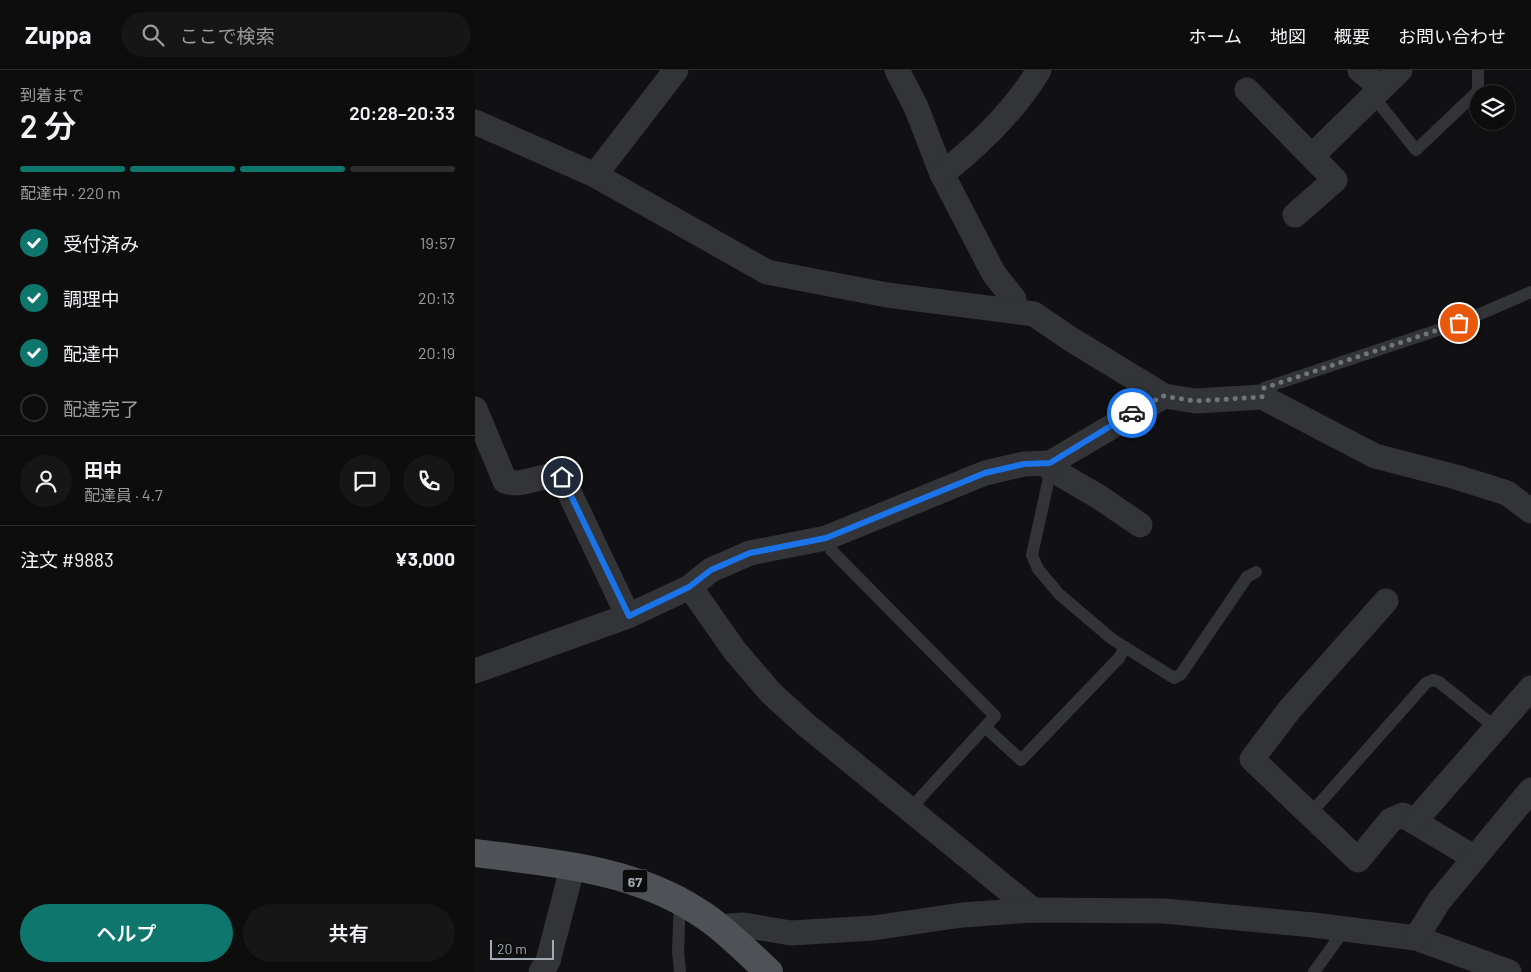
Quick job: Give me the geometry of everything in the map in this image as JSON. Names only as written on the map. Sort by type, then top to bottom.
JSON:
[{"type":"main road","name":"67","points":[[475,853],[573,866],[635,881],[697,911],[769,972]]},
{"type":"street","points":[[595,175],[676,70]]},
{"type":"street","points":[[897,70],[916,107],[942,174],[994,274],[1014,299],[1014,310]]},
{"type":"street","points":[[942,174],[966,155],[1027,91],[1039,70]]},
{"type":"street","points":[[1361,70],[1377,92]]},
{"type":"street","points":[[1313,155],[1400,70]]},
{"type":"street","points":[[1247,90],[1313,155],[1335,180],[1295,215]]},
{"type":"street","points":[[475,122],[595,175],[767,272],[887,295],[1034,314],[1163,396],[1196,401],[1262,397],[1375,456],[1457,477],[1507,493],[1531,511]]},
{"type":"street","points":[[1050,466],[1163,396]]},
{"type":"street","points":[[475,409],[505,481],[514,484],[553,474],[562,477],[629,616]]},
{"type":"street","points":[[475,671],[629,616],[689,587],[711,570],[750,553],[826,538],[985,473],[1024,464],[1050,466],[1140,525]]},
{"type":"street","points":[[689,587],[735,651],[771,693],[805,724],[911,808],[1033,910]]},
{"type":"street","points":[[1386,601],[1290,709],[1252,759],[1358,860],[1391,820],[1403,815],[1475,858]]},
{"type":"street","points":[[1413,822],[1531,688]]},
{"type":"street","points":[[1416,938],[1439,901],[1531,790]]},
{"type":"street","points":[[541,972],[548,961],[573,866]]},
{"type":"street","points":[[718,927],[743,926],[791,933],[873,928],[962,915],[1033,910],[1164,911],[1416,938],[1509,972]]},
{"type":"lane","points":[[1377,92],[1416,150],[1478,91],[1478,70]]},
{"type":"lane","points":[[1262,397],[1264,388],[1459,323],[1531,292]]},
{"type":"lane","points":[[1050,466],[1032,555],[1038,569],[1059,594],[1125,648],[1174,678],[1181,674],[1247,577],[1256,572]]},
{"type":"lane","points":[[826,538],[831,550],[995,716],[911,808]]},
{"type":"lane","points":[[985,727],[1021,760],[1119,658],[1125,648]]},
{"type":"lane","points":[[1311,814],[1426,683],[1433,680],[1439,682],[1496,728]]},
{"type":"lane","points":[[679,901],[678,951],[680,972]]},
{"type":"lane","points":[[1314,972],[1345,929]]},
{"type":"way so far","points":[[1132,413],[1163,396],[1196,401],[1262,397],[1264,388],[1459,323]]},
{"type":"route","points":[[562,477],[629,616],[689,587],[711,570],[750,553],[826,538],[985,473],[1024,464],[1050,463],[1132,413]]}]
